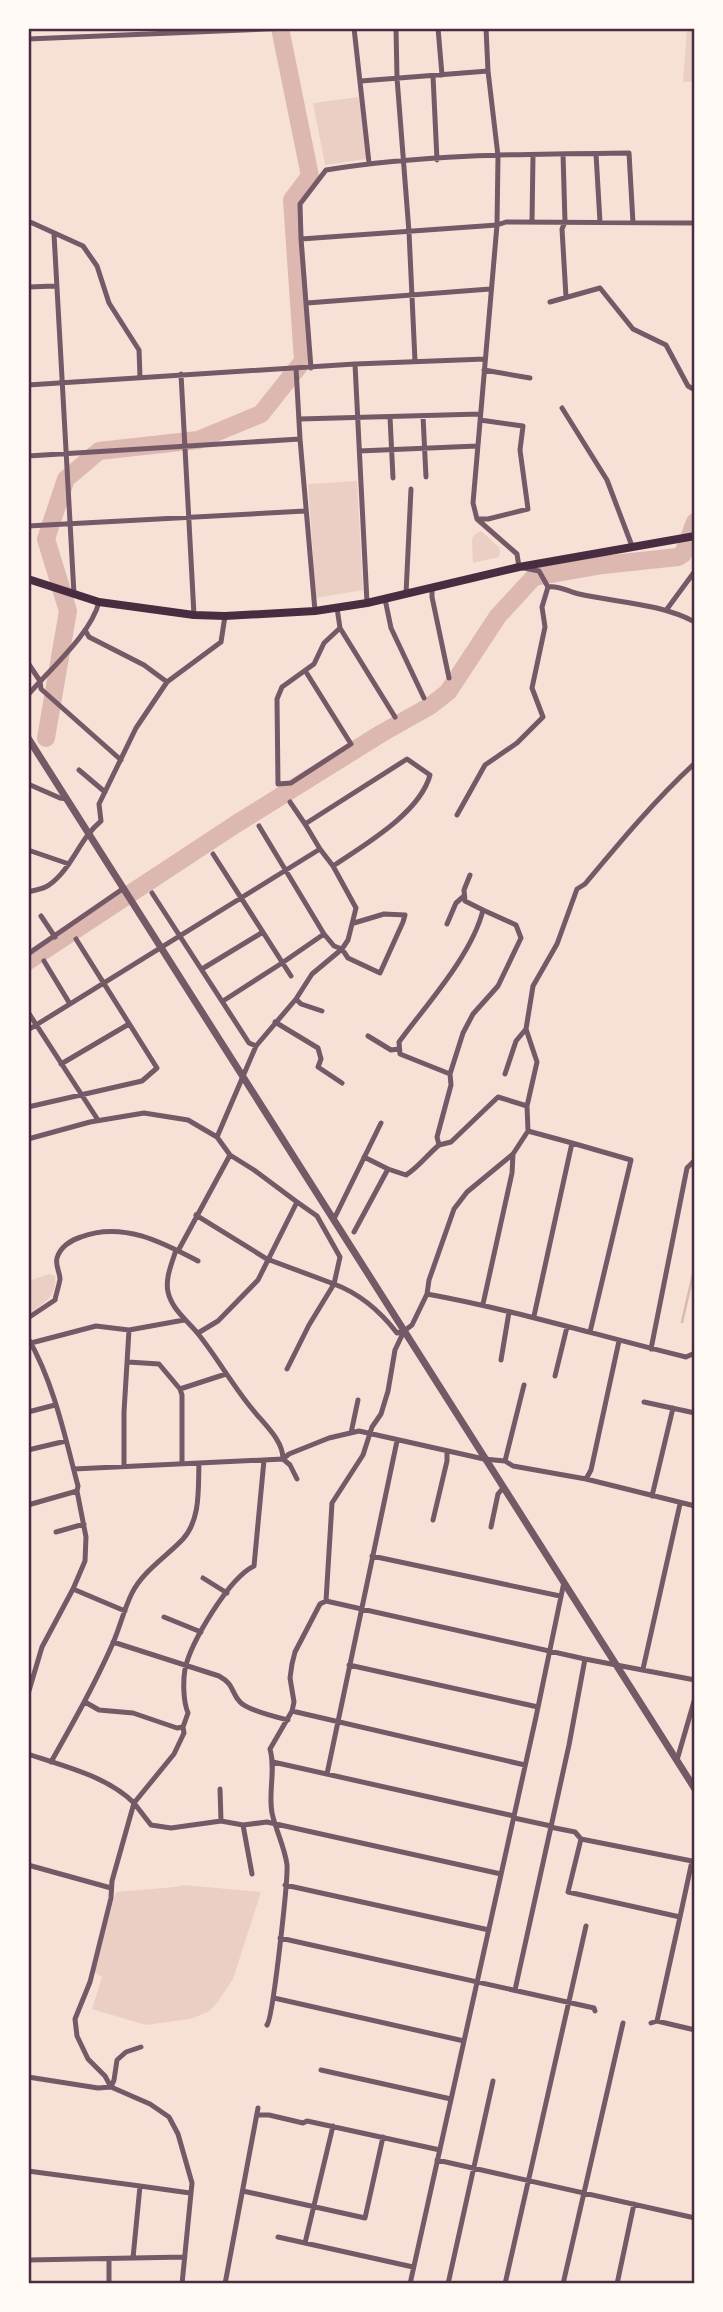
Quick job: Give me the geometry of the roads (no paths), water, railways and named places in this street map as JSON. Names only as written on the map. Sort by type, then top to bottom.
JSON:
[{"type":"main road","points":[[28,579],[99,602],[194,615],[315,611],[367,603],[519,568],[695,536]]},
{"type":"street","points":[[52,28],[53,38]]},
{"type":"street","points":[[28,39],[145,30],[290,28]]},
{"type":"street","points":[[354,28],[369,163]]},
{"type":"street","points":[[396,28],[415,361]]},
{"type":"street","points":[[438,28],[442,75]]},
{"type":"street","points":[[457,816],[485,765],[517,743],[543,718],[532,688],[545,626],[542,607],[548,587],[540,570],[519,568],[517,554],[477,519],[472,503],[489,289],[497,225],[498,156],[486,28]]},
{"type":"street","points":[[360,81],[488,71]]},
{"type":"street","points":[[433,76],[436,160]]},
{"type":"street","points":[[596,153],[600,222]]},
{"type":"street","points":[[311,368],[300,204],[326,170],[403,161],[629,153],[633,223]]},
{"type":"street","points":[[563,154],[565,222],[562,229],[566,297]]},
{"type":"street","points":[[532,222],[533,155]]},
{"type":"street","points":[[28,221],[83,246],[97,266],[108,303],[139,350],[140,377]]},
{"type":"street","points":[[301,239],[497,225],[506,222],[695,222]]},
{"type":"street","points":[[54,234],[74,594]]},
{"type":"street","points":[[28,287],[55,286]]},
{"type":"street","points":[[550,302],[600,288],[633,329],[666,345],[688,386],[695,390]]},
{"type":"street","points":[[307,303],[489,289]]},
{"type":"street","points":[[28,385],[355,364],[485,359]]},
{"type":"street","points":[[355,364],[367,603]]},
{"type":"street","points":[[296,368],[305,511],[315,611]]},
{"type":"street","points":[[484,370],[530,378]]},
{"type":"street","points":[[181,374],[194,615]]},
{"type":"street","points":[[562,408],[607,480],[632,546]]},
{"type":"street","points":[[423,416],[426,477]]},
{"type":"street","points":[[390,417],[393,478]]},
{"type":"street","points":[[300,419],[480,417],[523,426],[520,450],[528,509],[488,519],[477,519]]},
{"type":"street","points":[[28,456],[300,439]]},
{"type":"street","points":[[359,451],[477,446]]},
{"type":"street","points":[[406,594],[411,489]]},
{"type":"street","points":[[28,526],[305,511]]},
{"type":"street","points":[[667,609],[695,570]]},
{"type":"street","points":[[548,587],[667,609],[695,622]]},
{"type":"street","points":[[432,588],[449,678]]},
{"type":"street","points":[[385,599],[391,628],[424,698]]},
{"type":"street","points":[[28,695],[85,630],[99,602]]},
{"type":"street","points":[[337,608],[340,628],[396,717]]},
{"type":"street","points":[[28,892],[48,887],[69,864],[89,831],[101,821],[99,804],[136,728],[167,682],[221,642],[225,616]]},
{"type":"street","points":[[306,672],[351,744],[291,783],[278,784],[277,699],[282,687],[314,664],[324,643],[340,628]]},
{"type":"street","points":[[85,630],[89,637],[144,665],[167,682]]},
{"type":"street","points":[[28,663],[40,681],[41,689],[121,761]]},
{"type":"street","points":[[28,738],[695,1789]]},
{"type":"street","points":[[305,824],[407,759],[430,775],[427,786],[391,828],[333,866]]},
{"type":"street","points":[[196,1215],[267,1259],[347,1289],[374,1307],[397,1333],[412,1325],[428,1294],[429,1280],[454,1209],[467,1192],[513,1154],[528,1131],[527,1106],[537,1062],[526,1029],[533,986],[557,944],[577,889],[585,884],[629,830],[649,813],[695,763]]},
{"type":"street","points":[[79,770],[106,792]]},
{"type":"street","points":[[28,784],[68,799]]},
{"type":"street","points":[[217,1137],[256,1046],[296,999],[313,974],[342,949],[354,923],[356,908],[333,866],[290,802]]},
{"type":"street","points":[[259,826],[334,947],[342,949],[348,958],[380,972],[405,915],[384,914],[354,923]]},
{"type":"street","points":[[28,1030],[320,849]]},
{"type":"street","points":[[28,850],[69,864]]},
{"type":"street","points":[[213,854],[290,976]]},
{"type":"street","points":[[439,1144],[437,1137],[451,1085],[450,1074],[463,1033],[473,1014],[498,986],[521,938],[516,925],[465,901],[464,890],[470,875]]},
{"type":"street","points":[[28,954],[124,889]]},
{"type":"street","points":[[152,893],[249,1043],[256,1046]]},
{"type":"street","points":[[447,924],[456,903],[464,896]]},
{"type":"street","points":[[450,1074],[400,1054],[399,1042],[463,954],[483,910]]},
{"type":"street","points":[[41,916],[55,937]]},
{"type":"street","points":[[202,969],[262,932]]},
{"type":"street","points":[[223,1000],[324,933]]},
{"type":"street","points":[[28,1107],[142,1081],[157,1068],[76,939]]},
{"type":"street","points":[[44,961],[70,1004]]},
{"type":"street","points":[[296,999],[301,1004],[322,1012]]},
{"type":"street","points":[[28,1012],[98,1121]]},
{"type":"street","points":[[275,1022],[318,1048],[321,1059],[318,1067],[342,1083]]},
{"type":"street","points":[[61,1065],[130,1024]]},
{"type":"street","points":[[505,1074],[516,1041],[526,1029]]},
{"type":"street","points":[[368,1036],[391,1050],[399,1049]]},
{"type":"street","points":[[364,1157],[406,1175],[417,1169],[439,1144],[451,1142],[498,1097],[527,1106]]},
{"type":"street","points":[[28,1139],[98,1121],[145,1113],[188,1120],[217,1137],[230,1155],[317,1216],[341,1257],[334,1284],[287,1368]]},
{"type":"street","points":[[334,1219],[381,1123]]},
{"type":"street","points":[[528,1131],[631,1160],[590,1332]]},
{"type":"street","points":[[534,1316],[572,1143]]},
{"type":"street","points":[[483,1304],[512,1173],[513,1154]]},
{"type":"street","points":[[230,1155],[177,1250],[167,1286],[173,1304],[269,1429],[283,1451],[283,1459],[290,1465],[297,1479]]},
{"type":"street","points":[[651,1349],[687,1168],[695,1160]]},
{"type":"street","points":[[354,1232],[388,1169]]},
{"type":"street","points":[[198,1334],[218,1321],[258,1280],[297,1202]]},
{"type":"street","points":[[28,1318],[55,1300],[60,1278],[57,1258],[72,1240],[98,1231],[122,1232],[154,1240],[198,1262]]},
{"type":"street","points":[[428,1294],[534,1316],[686,1357],[695,1353]]},
{"type":"street","points":[[501,1360],[509,1312]]},
{"type":"street","points":[[28,1691],[42,1647],[87,1556],[74,1469],[55,1405],[30,1341],[96,1326],[129,1330],[184,1320]]},
{"type":"street","points":[[555,1376],[567,1327]]},
{"type":"street","points":[[124,1465],[129,1330]]},
{"type":"street","points":[[326,1601],[332,1503],[363,1455],[388,1391],[395,1350],[404,1331]]},
{"type":"street","points":[[586,1479],[591,1470],[619,1341]]},
{"type":"street","points":[[28,1359],[37,1355]]},
{"type":"street","points":[[128,1363],[159,1364],[180,1389],[182,1463]]},
{"type":"street","points":[[180,1389],[226,1374]]},
{"type":"street","points":[[505,1461],[524,1385]]},
{"type":"street","points":[[351,1433],[358,1400]]},
{"type":"street","points":[[644,1402],[695,1413]]},
{"type":"street","points":[[28,1412],[55,1405]]},
{"type":"street","points":[[652,1496],[673,1408]]},
{"type":"street","points":[[74,1469],[283,1459],[329,1438],[351,1433],[371,1433],[397,1441],[505,1461],[513,1466],[586,1479],[695,1506]]},
{"type":"street","points":[[28,1450],[66,1441]]},
{"type":"street","points":[[327,1774],[397,1441]]},
{"type":"street","points":[[433,1520],[447,1451]]},
{"type":"street","points":[[111,2087],[105,2076],[88,2059],[77,2036],[77,2011],[90,1982],[134,1803],[174,1754],[184,1733],[183,1727],[188,1713],[185,1706],[187,1665],[201,1632],[227,1593],[246,1570],[254,1566],[264,1460]]},
{"type":"street","points":[[51,1762],[85,1702],[138,1583],[168,1550],[183,1539],[194,1520],[198,1503],[199,1463]]},
{"type":"street","points":[[491,1527],[498,1494],[503,1488]]},
{"type":"street","points":[[28,1505],[77,1491]]},
{"type":"street","points":[[642,1668],[680,1504]]},
{"type":"street","points":[[56,1532],[84,1524]]},
{"type":"street","points":[[372,1556],[561,1596]]},
{"type":"street","points":[[203,1578],[227,1593]]},
{"type":"street","points":[[410,2284],[564,1582]]},
{"type":"street","points":[[73,1589],[125,1611]]},
{"type":"street","points":[[267,2025],[270,2022],[274,1998],[286,1863],[272,1805],[273,1762],[270,1749],[292,1712],[295,1702],[290,1678],[295,1652],[320,1604],[326,1601],[361,1608],[695,1680]]},
{"type":"street","points":[[164,1617],[201,1632]]},
{"type":"street","points":[[114,1642],[219,1676],[229,1681],[239,1701],[245,1705],[288,1720]]},
{"type":"street","points":[[514,1990],[569,1745],[585,1658]]},
{"type":"street","points":[[349,1665],[537,1707]]},
{"type":"street","points":[[677,1760],[695,1698]]},
{"type":"street","points":[[85,1702],[99,1710],[133,1713],[177,1728],[183,1727]]},
{"type":"street","points":[[292,1712],[525,1765]]},
{"type":"street","points":[[28,1754],[87,1774],[128,1797],[151,1825],[182,1828],[192,1824],[221,1821],[243,1825],[267,1822],[501,1874]]},
{"type":"street","points":[[273,1762],[575,1832],[581,1839],[692,1861],[654,2022],[695,2029]]},
{"type":"street","points":[[220,1789],[221,1821]]},
{"type":"street","points":[[243,1825],[252,1874]]},
{"type":"street","points":[[581,1839],[568,1892],[680,1917]]},
{"type":"street","points":[[28,1865],[111,1888]]},
{"type":"street","points":[[285,1885],[489,1930]]},
{"type":"street","points":[[505,2284],[586,1926]]},
{"type":"street","points":[[280,1938],[594,2008],[595,2011]]},
{"type":"street","points":[[274,1998],[464,2041]]},
{"type":"street","points":[[563,2284],[623,2023]]},
{"type":"street","points":[[111,2087],[117,2060],[126,2052],[141,2047]]},
{"type":"street","points":[[321,2070],[451,2099]]},
{"type":"street","points":[[28,2077],[101,2088],[111,2087],[150,2104],[169,2116],[178,2134],[192,2183],[182,2284]]},
{"type":"street","points":[[448,2284],[493,2081]]},
{"type":"street","points":[[225,2284],[258,2112],[303,2123],[307,2120],[440,2150]]},
{"type":"street","points":[[305,2243],[333,2126]]},
{"type":"street","points":[[243,2191],[365,2218],[383,2137]]},
{"type":"street","points":[[437,2160],[695,2218]]},
{"type":"street","points":[[28,2171],[190,2193]]},
{"type":"street","points":[[133,2258],[140,2186]]},
{"type":"street","points":[[617,2284],[634,2204]]},
{"type":"street","points":[[278,2237],[413,2267]]},
{"type":"street","points":[[28,2260],[185,2257]]},
{"type":"street","points":[[109,2259],[109,2284]]},
{"type":"waterway","points":[[46,738],[68,611],[46,539],[66,479],[99,451],[198,440],[261,414],[303,361],[292,200],[310,176],[280,28]]},
{"type":"waterway","points":[[28,961],[236,824],[430,706],[448,692],[498,616],[534,577],[603,565],[678,557],[683,554],[695,522]]},
{"type":"waterway","points":[[682,1322],[695,1266]]}]
